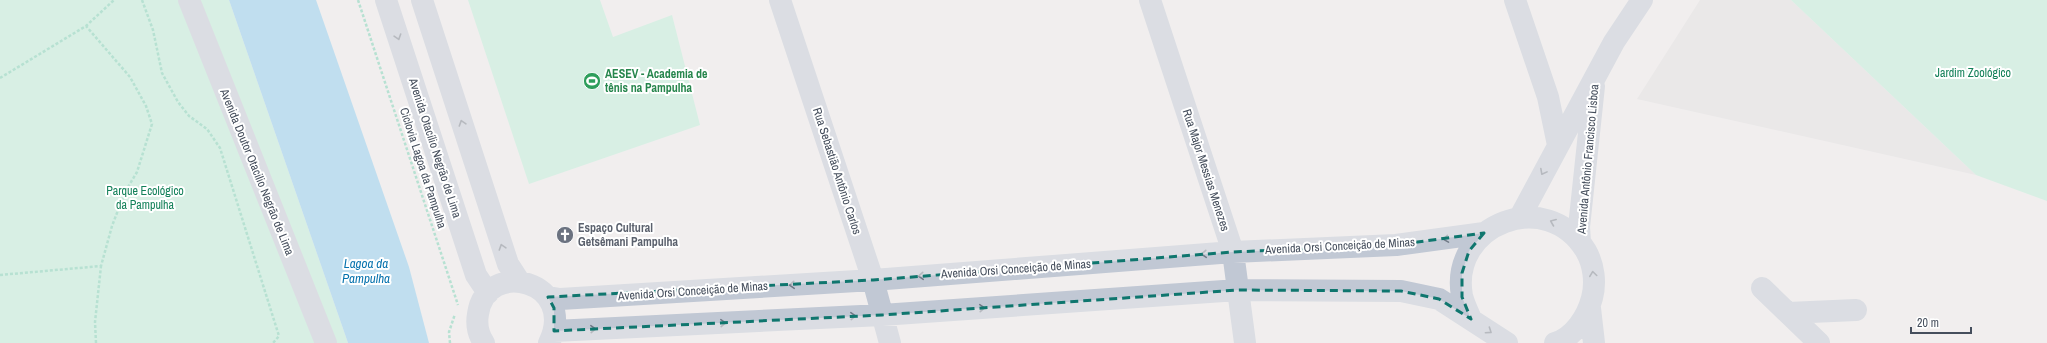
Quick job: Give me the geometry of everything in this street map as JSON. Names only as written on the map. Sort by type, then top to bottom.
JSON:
[{"type":"street","name":"Avenida Doutor Otacilio Negrão de Lima","points":[[189,0],[326,343]]},
{"type":"street","name":"Avenida Otacílio Negrão de Lima","points":[[386,0],[476,275],[488,293]]},
{"type":"street","points":[[422,0],[508,264],[519,281]]},
{"type":"street","name":"Rua Sebastião Antônio Carlos","points":[[780,0],[873,280],[890,343]]},
{"type":"street","name":"Rua Major Messias Menezes","points":[[1150,0],[1233,252],[1244,343]]},
{"type":"street","points":[[1515,0],[1548,97],[1558,145]]},
{"type":"street","name":"Avenida Antônio Francisco Lisboa","points":[[1520,217],[1614,42],[1642,0]]},
{"type":"street","name":"Avenida Antônio Francisco Lisboa","points":[[1580,242],[1580,227],[1595,76]]},
{"type":"street","points":[[1471,319],[1462,297],[1462,273],[1469,251],[1484,233],[1520,217],[1537,217],[1553,222],[1568,230],[1580,242],[1589,257],[1594,274],[1594,291],[1590,308],[1578,327],[1560,341],[1555,343]]},
{"type":"street","name":"Avenida Orsi Conceição de Minas","points":[[548,298],[873,280],[1233,252],[1396,245],[1484,233]]},
{"type":"street","points":[[484,343],[478,330],[477,320],[482,301],[488,293],[497,286],[508,282],[519,281],[540,289],[554,308],[556,320],[551,337],[1238,290],[1401,291],[1439,299],[1507,343]]},
{"type":"street","points":[[1762,288],[1819,343]]},
{"type":"street","points":[[1590,308],[1594,343]]},
{"type":"street","points":[[1788,313],[1856,310]]},
{"type":"path","points":[[0,78],[86,26],[114,0]]},
{"type":"path","points":[[142,0],[153,30],[162,73],[178,102],[189,116],[207,129],[220,148],[279,336],[273,343]]},
{"type":"path","name":"Ciclovia Lagoa da Pampulha","points":[[358,0],[458,305],[449,332],[450,343]]},
{"type":"path","points":[[86,26],[130,77],[146,106],[152,124],[137,172],[125,192],[114,219],[101,266],[95,322],[96,343]]},
{"type":"path","points":[[0,275],[101,266]]},
{"type":"highlighted area","points":[[1484,233],[1469,251],[1462,273],[1462,297],[1471,319],[1439,299],[1401,291],[1238,290],[882,315],[554,331],[554,308],[548,297],[873,280],[1233,252],[1396,245]]},
{"type":"shaded area","points":[[1700,0],[1791,0],[1976,175],[1637,99]]},
{"type":"green space","name":"Parque Ecológico da Pampulha","points":[[0,0],[229,0],[348,343],[0,343]]},
{"type":"green space","name":"AESEV - Academia de tênis na Pampulha","points":[[468,0],[600,0],[613,37],[672,15],[700,125],[529,184]]},
{"type":"green space","name":"Jardim Zoológico","points":[[1791,0],[2047,0],[2047,201],[1976,175]]},
{"type":"water","name":"Lagoa da Pampulha","points":[[229,0],[316,0],[409,267],[429,343],[348,343]]},
{"type":"place","name":"AESEV - Academia de tênis na Pampulha","points":[[592,81]]},
{"type":"place","name":"Espaço Cultural Getsêmani Pampulha","points":[[565,235]]}]
